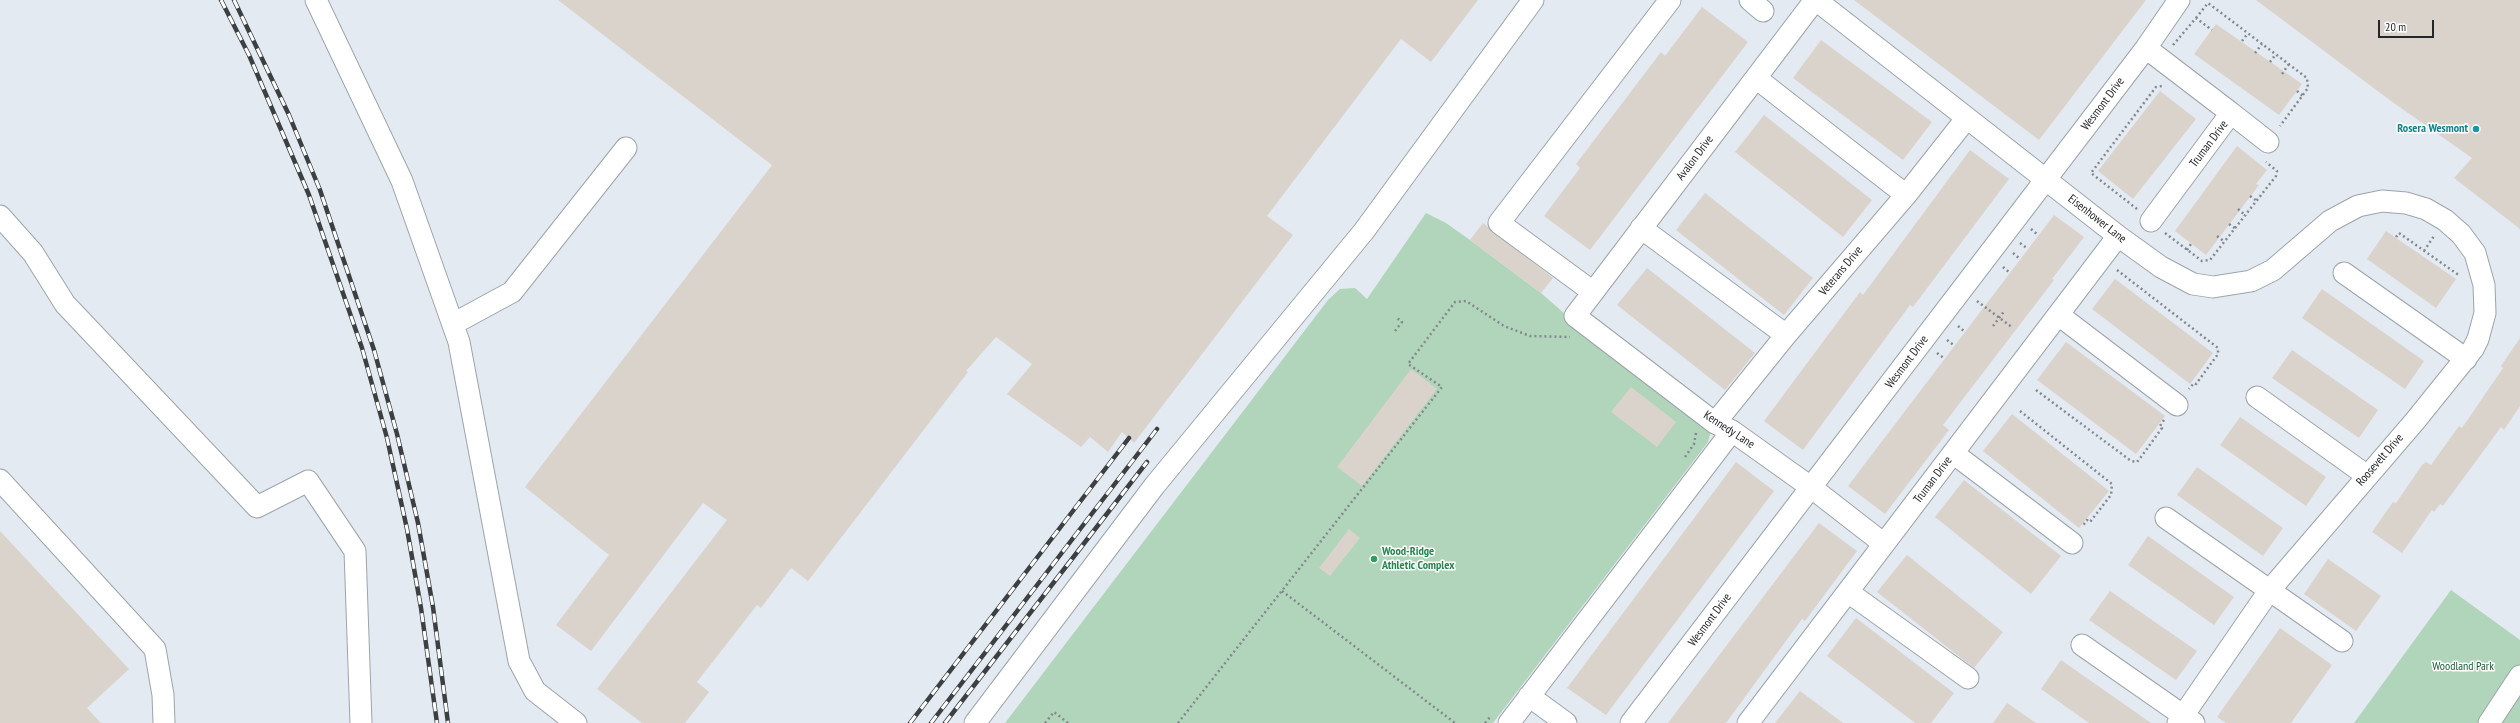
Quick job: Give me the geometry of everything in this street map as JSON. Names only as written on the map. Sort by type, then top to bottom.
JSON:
[{"type":"street","points":[[316,0],[402,181],[453,324],[460,349],[519,662],[535,691],[576,723]]},
{"type":"street","points":[[976,723],[1155,485],[1364,230],[1533,0]]},
{"type":"street","points":[[1593,292],[1499,223],[1670,0]]},
{"type":"street","name":"Avalon Drive","points":[[1575,316],[1816,0]]},
{"type":"street","name":"Eisenhower Lane","points":[[1816,0],[1966,119],[2046,179],[2118,236],[2161,267],[2193,284],[2213,287],[2231,286],[2251,281],[2273,270],[2330,220],[2358,206],[2382,201],[2406,203]]},
{"type":"street","name":"Wesmont Drive","points":[[1632,723],[2146,48],[2180,0]]},
{"type":"street","name":"Truman Drive","points":[[2146,48],[2231,114],[2151,222]]},
{"type":"street","points":[[1756,78],[1906,194]]},
{"type":"street","points":[[2231,114],[2265,150]]},
{"type":"street","name":"Veterans Drive","points":[[1502,717],[1529,696],[1723,427],[1786,335],[1906,194],[1966,119]]},
{"type":"street","points":[[453,324],[512,292],[626,148]]},
{"type":"street","name":"Roosevelt Drive","points":[[2185,720],[2269,591],[2366,475],[2466,360],[2478,339],[2485,312],[2484,285],[2475,253],[2461,234],[2445,220],[2426,209],[2406,203]]},
{"type":"street","points":[[0,216],[33,253],[65,304],[257,507],[308,481],[355,551],[361,723]]},
{"type":"street","points":[[1641,228],[1786,335]]},
{"type":"street","name":"Truman Drive","points":[[1748,723],[1953,453],[2060,316],[2118,236]]},
{"type":"street","points":[[2344,273],[2466,360]]},
{"type":"street","name":"Kennedy Lane","points":[[1575,316],[1723,427],[1812,488],[1884,544]]},
{"type":"street","points":[[2060,316],[2175,404]]},
{"type":"street","points":[[2257,397],[2366,475]]},
{"type":"street","points":[[1953,453],[2072,543]]},
{"type":"street","points":[[0,480],[155,649],[163,695],[164,723]]},
{"type":"street","points":[[2166,518],[2342,641]]},
{"type":"street","points":[[1848,592],[1968,678]]},
{"type":"street","points":[[2082,645],[2185,720]]},
{"type":"street","points":[[2489,723],[2520,676]]},
{"type":"street","points":[[1529,696],[1566,723]]},
{"type":"path","points":[[2167,89],[2162,86],[2156,87],[2091,173],[2187,250],[2202,261],[2207,261],[2214,258],[2277,173],[2265,150],[2308,88],[2308,80],[2208,3],[2178,42],[2170,48]]},
{"type":"path","points":[[2196,18],[2212,30]]},
{"type":"path","points":[[2242,41],[2248,33]]},
{"type":"path","points":[[2255,53],[2262,44]]},
{"type":"path","points":[[2270,62],[2276,54]]},
{"type":"path","points":[[2282,74],[2289,64]]},
{"type":"path","points":[[2297,91],[2303,96]]},
{"type":"path","points":[[2250,196],[2257,201]]},
{"type":"path","points":[[2238,209],[2246,216]]},
{"type":"path","points":[[2229,224],[2236,229]]},
{"type":"path","points":[[2030,229],[2038,235]]},
{"type":"path","points":[[2396,237],[2399,233],[2466,280]]},
{"type":"path","points":[[2424,251],[2435,233]]},
{"type":"path","points":[[2217,236],[2225,242]]},
{"type":"path","points":[[2020,243],[2028,249]]},
{"type":"path","points":[[2187,250],[2191,244]]},
{"type":"path","points":[[2412,248],[2414,244]]},
{"type":"path","points":[[2012,253],[2020,259]]},
{"type":"path","points":[[2430,261],[2433,256]]},
{"type":"path","points":[[2002,267],[2010,273]]},
{"type":"path","points":[[2036,390],[2131,461],[2136,462],[2162,428],[2160,426],[2167,417],[2164,415],[2218,354],[2218,348],[2113,267]]},
{"type":"path","points":[[2446,272],[2449,268]]},
{"type":"path","points":[[1178,723],[1442,387],[1408,364],[1455,302],[1466,301],[1504,326],[1523,334],[1541,337],[1574,338]]},
{"type":"path","points":[[1976,301],[2013,328]]},
{"type":"path","points":[[1992,326],[2005,310]]},
{"type":"path","points":[[1395,331],[1402,322],[1396,317]]},
{"type":"path","points":[[1957,326],[1965,332]]},
{"type":"path","points":[[1946,340],[1955,346]]},
{"type":"path","points":[[1936,353],[1945,359]]},
{"type":"path","points":[[2020,411],[2112,484],[2111,495],[2090,522],[2087,520],[2072,543]]},
{"type":"path","points":[[1680,463],[1694,444],[1694,428]]},
{"type":"path","points":[[1282,591],[1455,723]]},
{"type":"path","points":[[1045,723],[1054,712],[1068,723]]},
{"type":"path","points":[[1485,723],[1502,717]]},
{"type":"green space","name":"Wood-Ridge Athletic Complex","points":[[1426,213],[1446,223],[1541,293],[1590,336],[1708,428],[1710,434],[1708,442],[1493,723],[1005,723],[1328,300],[1340,289],[1355,288],[1367,299]]},
{"type":"green space","name":"Woodland Park","points":[[2451,590],[2520,640],[2520,723],[2354,723]]},
{"type":"building","points":[[558,0],[1478,0],[1431,62],[1401,39],[1267,216],[1293,235],[1134,443],[1122,432],[1108,452],[1090,437],[1081,447],[1007,394],[1032,364],[996,337],[966,371],[968,372],[808,581],[791,568],[761,608],[757,605],[697,682],[709,692],[685,723],[642,723],[597,689],[727,520],[703,503],[591,651],[556,625],[609,555],[525,487],[772,165]]},
{"type":"building","points":[[1854,0],[2146,0],[2039,140]]},
{"type":"building","name":"Rosera Wesmont","points":[[2256,0],[2520,0],[2520,229],[2454,178],[2472,158],[2391,101]]},
{"type":"building","points":[[1702,7],[1748,42],[1590,250],[1544,216],[1580,168],[1576,164],[1661,52],[1665,56]]},
{"type":"building","points":[[2216,24],[2302,84],[2279,115],[2194,54]]},
{"type":"building","points":[[1821,40],[1932,122],[1903,160],[1793,78]]},
{"type":"building","points":[[2160,91],[2196,119],[2133,199],[2098,171]]},
{"type":"building","points":[[1764,115],[1872,200],[1843,237],[1735,152]]},
{"type":"building","points":[[2237,146],[2267,170],[2256,184],[2259,185],[2206,255],[2175,231]]},
{"type":"building","points":[[1970,150],[2009,179],[1913,307],[1910,305],[1803,450],[1764,421],[1860,292],[1863,295]]},
{"type":"building","points":[[1705,193],[1813,278],[1784,315],[1676,230]]},
{"type":"building","points":[[2054,215],[2084,237],[2052,279],[2054,280],[1943,425],[1949,430],[1885,514],[1848,486]]},
{"type":"building","points":[[1483,223],[1553,278],[1541,293],[1470,240]]},
{"type":"building","points":[[2386,231],[2456,279],[2436,308],[2367,259]]},
{"type":"building","points":[[1647,268],[1755,353],[1725,390],[1617,305]]},
{"type":"building","points":[[2115,279],[2213,353],[2190,384],[2092,309]]},
{"type":"building","points":[[2322,289],[2424,361],[2405,389],[2302,318]]},
{"type":"building","points":[[2520,338],[2520,406],[2504,430],[2501,427],[2443,506],[2440,504],[2434,512],[2432,510],[2402,553],[2372,532],[2393,502],[2396,503],[2422,465],[2426,462],[2431,465],[2459,426],[2462,428],[2503,368],[2501,366]]},
{"type":"building","points":[[2066,342],[2165,416],[2136,454],[2037,380]]},
{"type":"building","points":[[2292,350],[2378,410],[2359,438],[2272,378]]},
{"type":"building","points":[[1411,369],[1437,389],[1362,486],[1337,467]]},
{"type":"building","points":[[1631,387],[1676,422],[1657,447],[1611,412]]},
{"type":"building","points":[[2012,414],[2109,491],[2079,528],[1983,451]]},
{"type":"building","points":[[2240,417],[2326,477],[2306,506],[2220,445]]},
{"type":"building","points":[[1736,462],[1774,491],[1606,715],[1567,688]]},
{"type":"building","points":[[2197,467],[2283,528],[2263,556],[2177,495]]},
{"type":"building","points":[[1964,480],[2061,556],[2031,594],[1935,517]]},
{"type":"building","points":[[1819,523],[1857,551],[1805,621],[1802,619],[1726,723],[1668,723]]},
{"type":"building","points":[[1349,529],[1360,538],[1330,576],[1319,568]]},
{"type":"building","points":[[0,531],[129,669],[87,708],[101,723],[0,723]]},
{"type":"building","points":[[2148,536],[2234,597],[2214,625],[2128,565]]},
{"type":"building","points":[[1907,555],[2003,632],[1974,668],[1877,592]]},
{"type":"building","points":[[2328,559],[2381,596],[2356,631],[2304,594]]},
{"type":"building","points":[[2110,591],[2197,651],[2176,680],[2089,620]]},
{"type":"building","points":[[1856,618],[1954,693],[1931,723],[1915,723],[1827,656]]},
{"type":"building","points":[[2280,628],[2332,665],[2291,723],[2226,723],[2217,717]]},
{"type":"building","points":[[2061,660],[2151,723],[2089,723],[2041,689]]},
{"type":"building","points":[[1800,691],[1843,723],[1775,723]]},
{"type":"building","points":[[2007,703],[2036,723],[1993,723]]},
{"type":"railway","points":[[221,0],[249,55],[309,195],[362,348],[387,438],[407,529],[421,608],[437,723]]},
{"type":"railway","points":[[234,0],[289,115],[320,190],[374,350],[397,434],[418,523],[433,607],[448,723]]},
{"type":"railway","points":[[931,723],[1157,429]]},
{"type":"railway","points":[[910,723],[1129,438]]},
{"type":"railway","points":[[945,723],[1147,462]]},
{"type":"place","name":"Rosera Wesmont","points":[[2476,129]]},
{"type":"place","name":"Wood-Ridge Athletic Complex","points":[[1374,559]]}]
